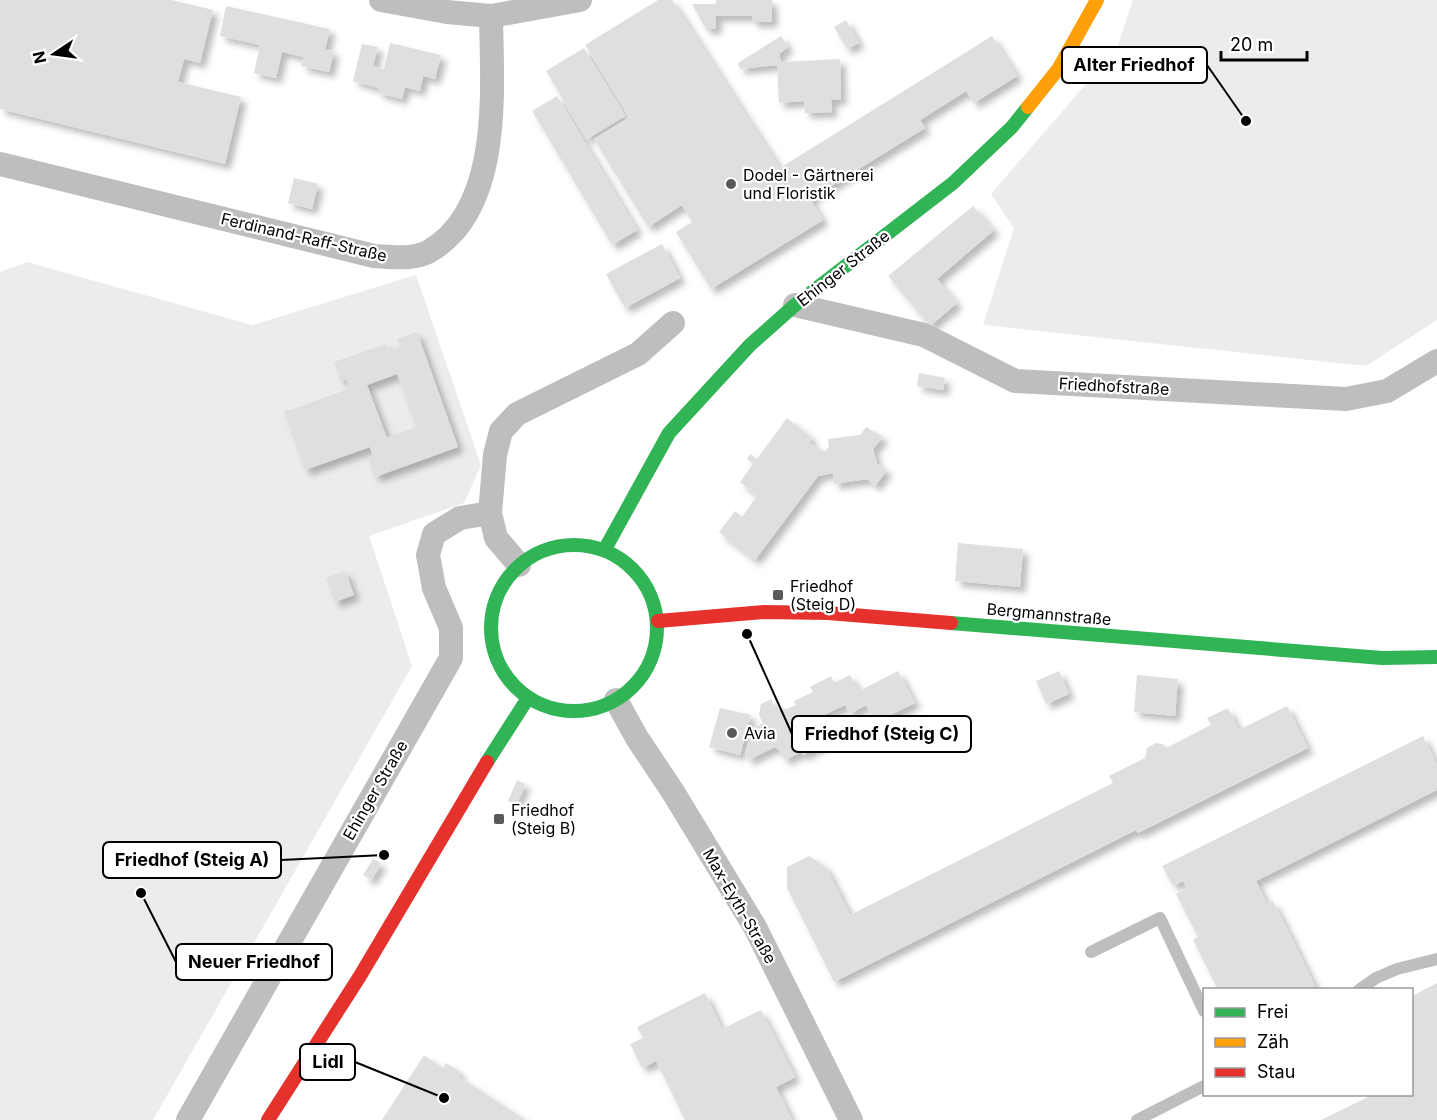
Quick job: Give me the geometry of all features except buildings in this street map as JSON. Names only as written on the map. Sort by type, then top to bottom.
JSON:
[{"type":"main road","name":"Ehinger Straße","points":[[605,549],[669,433],[750,345],[795,305],[953,183],[1012,127],[1059,68],[1097,0]]},
{"type":"main road","points":[[572,544],[605,549],[627,563],[642,579],[653,600],[658,621],[656,644],[649,665],[636,684],[616,700],[597,709],[574,712],[550,708],[528,698],[509,680],[496,658],[491,633],[493,607],[503,583],[519,565],[536,554],[553,547],[572,544]]},
{"type":"main road","name":"Bergmannstraße","points":[[658,621],[764,612],[828,613],[1382,658],[1437,657]]},
{"type":"main road","points":[[268,1120],[360,976],[503,734],[528,698]]},
{"type":"street","points":[[381,0],[447,12],[491,16],[580,0]]},
{"type":"street","name":"Ferdinand-Raff-Straße","points":[[0,164],[374,256],[402,258],[427,252],[458,228],[477,193],[490,138],[491,16]]},
{"type":"street","name":"Friedhofstraße","points":[[795,305],[924,335],[1016,381],[1346,399],[1388,391],[1437,361]]},
{"type":"street","points":[[519,565],[496,538],[490,513],[495,455],[501,431],[517,414],[638,354],[673,323]]},
{"type":"street","name":"Ehinger Straße","points":[[188,1120],[451,658],[451,628],[434,588],[428,555],[434,534],[460,518],[490,513]]},
{"type":"street","name":"Max-Eyth-Straße","points":[[616,700],[637,738],[673,792],[755,927],[851,1120]]},
{"type":"lane","points":[[1091,952],[1160,918],[1203,1009]]},
{"type":"lane","points":[[1363,988],[1397,969],[1437,959]]},
{"type":"lane","points":[[1137,1120],[1203,1087]]},
{"type":"shaded area","points":[[1133,0],[1437,0],[1437,320],[1366,366],[983,325],[1014,228],[991,194],[1117,48]]},
{"type":"shaded area","points":[[27,262],[252,325],[416,275],[481,465],[464,503],[369,536],[412,666],[153,1120],[0,1120],[0,272]]},
{"type":"traffic: fast","points":[[605,549],[669,433],[750,345],[795,305],[953,183],[1012,127],[1028,107]]},
{"type":"traffic: fast","points":[[574,545],[590,546],[606,551],[633,569],[651,596],[656,612],[657,628],[656,644],[651,660],[633,687],[606,705],[590,710],[574,711],[558,710],[542,705],[515,687],[497,660],[492,644],[491,628],[492,612],[497,596],[515,569],[542,551],[558,546],[574,545]]},
{"type":"traffic: fast","points":[[951,623],[1382,658],[1437,657]]},
{"type":"traffic: fast","points":[[487,762],[528,698]]},
{"type":"traffic: slow","points":[[1028,107],[1059,68],[1097,0]]},
{"type":"traffic: jam","points":[[658,621],[764,612],[828,613],[951,623]]},
{"type":"traffic: jam","points":[[268,1120],[360,976],[487,762]]},
{"type":"place","name":"Alter Friedhof","points":[[1246,121]]},
{"type":"place","name":"Dodel - Gärtnerei und Floristik","points":[[731,184]]},
{"type":"place","name":"Friedhof (Steig D)","points":[[778,595]]},
{"type":"place","name":"Friedhof (Steig C)","points":[[747,634]]},
{"type":"place","name":"Avia","points":[[732,733]]},
{"type":"place","name":"Friedhof (Steig B)","points":[[499,819]]},
{"type":"place","name":"Friedhof (Steig A)","points":[[384,855]]},
{"type":"place","name":"Neuer Friedhof","points":[[141,893]]},
{"type":"place","name":"Lidl","points":[[444,1098]]}]
